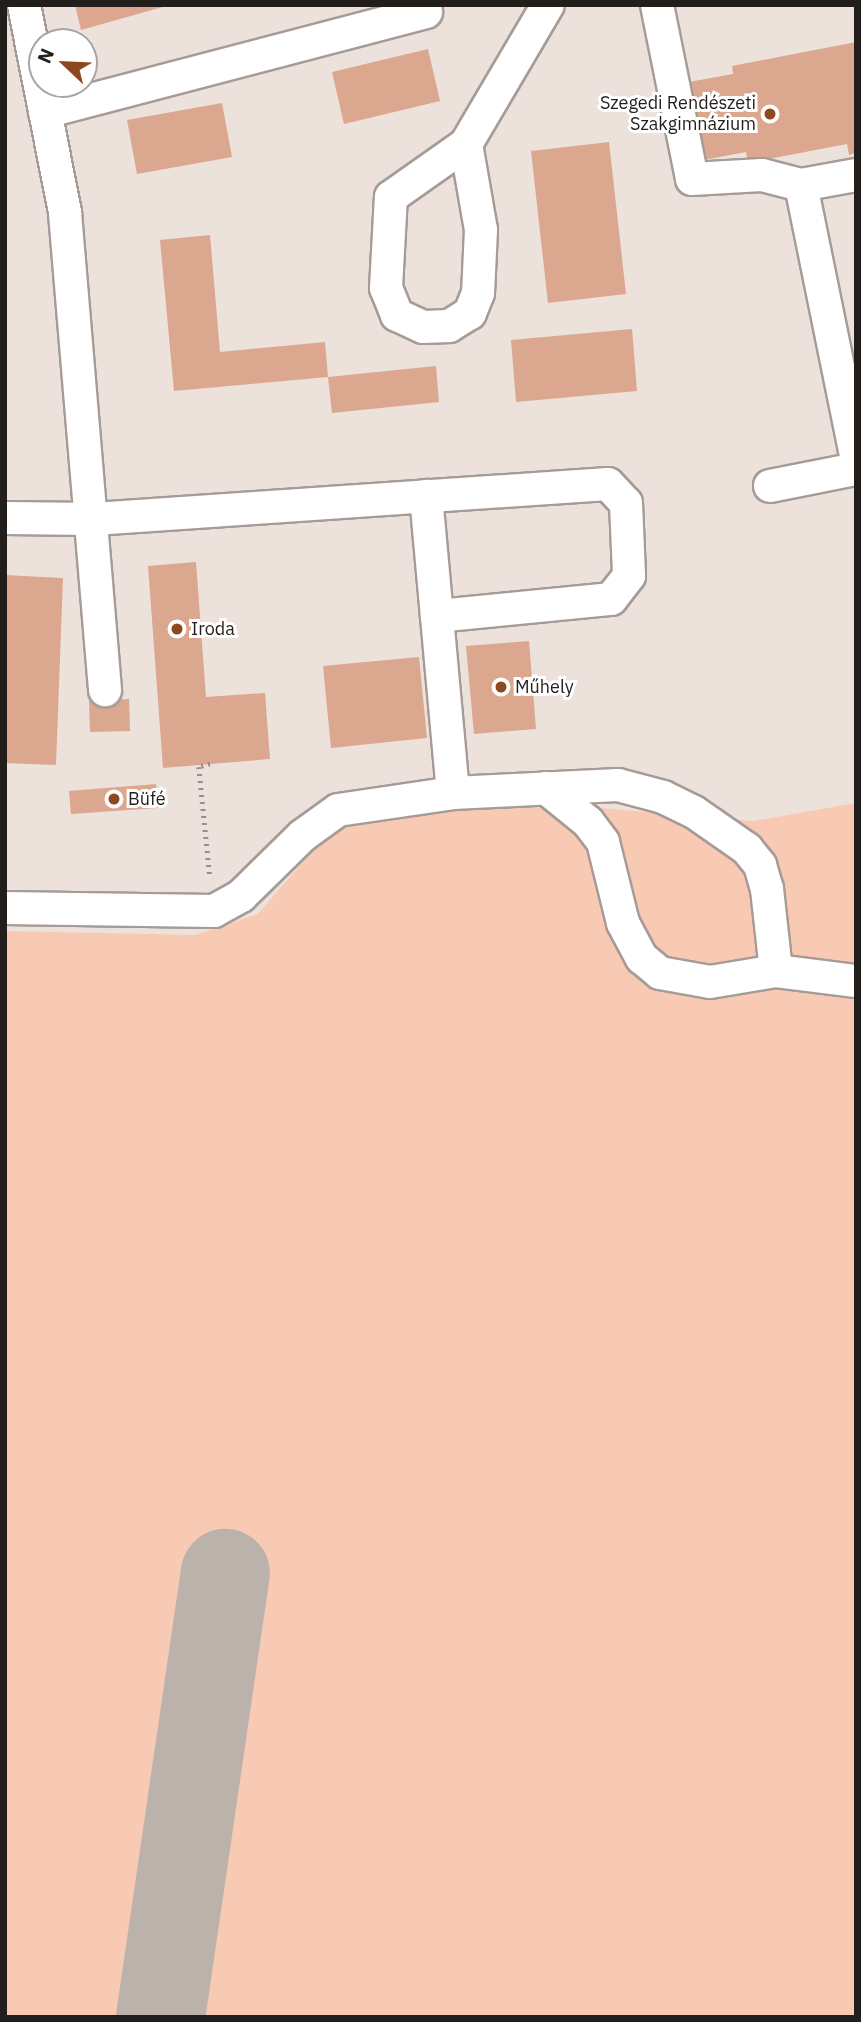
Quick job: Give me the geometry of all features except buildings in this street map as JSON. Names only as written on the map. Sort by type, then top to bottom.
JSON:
[{"type":"lane","points":[[24,5],[65,213],[94,519],[105,690]]},
{"type":"lane","points":[[466,144],[481,230],[478,293],[470,313],[449,326],[423,327],[397,315],[386,288],[391,197],[466,144],[548,5]]},
{"type":"lane","points":[[657,5],[692,179],[762,175],[801,185],[856,175]]},
{"type":"lane","points":[[45,112],[426,12]]},
{"type":"lane","points":[[801,185],[856,455]]},
{"type":"lane","points":[[770,486],[856,470]]},
{"type":"lane","points":[[5,518],[94,519],[607,484],[626,503],[629,576],[611,598],[437,616]]},
{"type":"lane","points":[[426,496],[453,793]]},
{"type":"lane","points":[[5,908],[214,911],[241,896],[302,836],[338,810],[453,793],[618,785],[663,797],[747,849],[760,865],[767,889],[776,971]]},
{"type":"lane","points":[[546,788],[587,822],[603,842],[623,923],[642,958],[660,973],[710,982],[776,971],[856,981]]},
{"type":"path","points":[[210,764],[199,767],[214,911]]},
{"type":"shaded area","points":[[529,802],[753,821],[856,803],[856,2017],[5,2017],[5,931],[196,935],[258,914],[322,840],[353,822]]},
{"type":"taxiway","points":[[160,2017],[225,1573]]},
{"type":"place","name":"Szegedi Rendészeti Szakgimnázium","points":[[770,114]]},
{"type":"place","name":"Iroda","points":[[177,629]]},
{"type":"place","name":"Műhely","points":[[501,687]]},
{"type":"place","name":"Büfé","points":[[114,799]]}]
